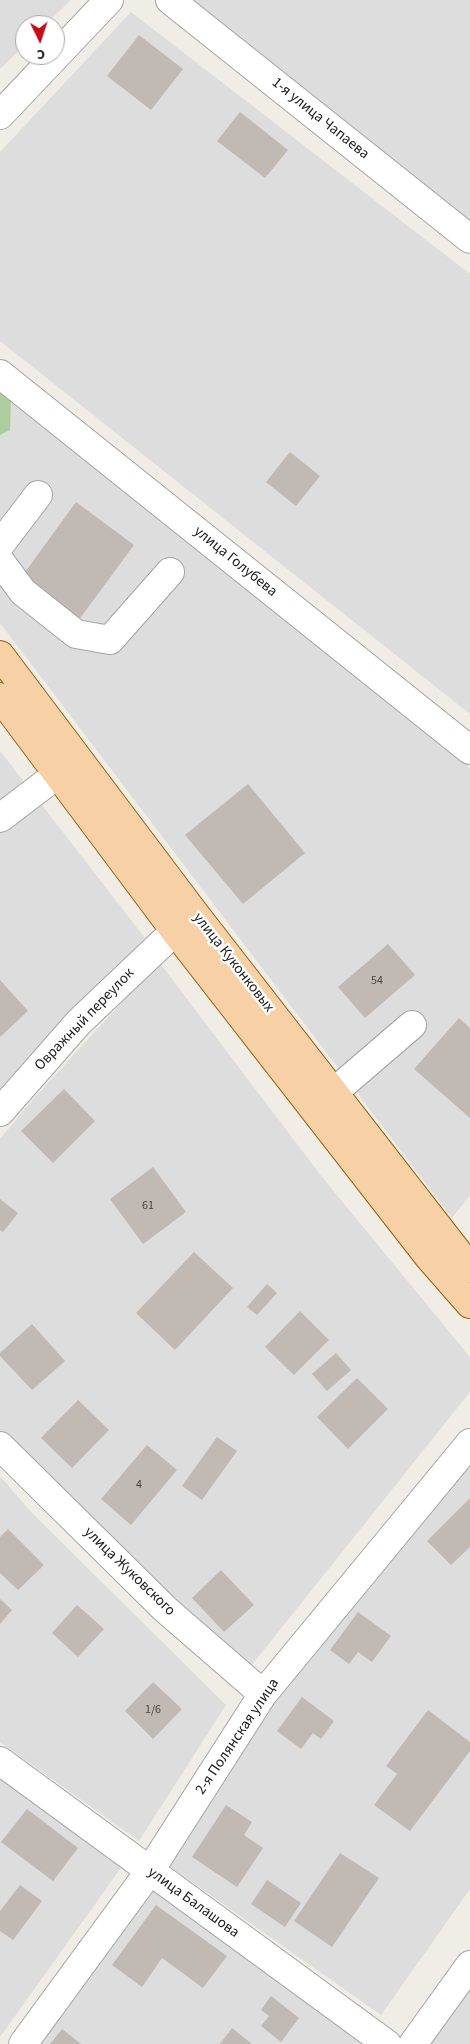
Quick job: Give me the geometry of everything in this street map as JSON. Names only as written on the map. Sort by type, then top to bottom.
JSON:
[{"type":"main road","name":"улица Куконковых","points":[[0,655],[196,914],[470,1268]]},
{"type":"main road","name":"улица Куконковых","points":[[3,709],[58,774],[175,930],[428,1256],[470,1304]]},
{"type":"street","points":[[0,115],[109,0]]},
{"type":"street","name":"1-я улица Чапаева","points":[[170,0],[470,239]]},
{"type":"street","name":"улица Голубева","points":[[0,374],[470,750]]},
{"type":"street","points":[[0,545],[38,496]]},
{"type":"street","points":[[0,561],[23,592],[76,634],[110,640],[170,572]]},
{"type":"street","points":[[0,818],[58,774]]},
{"type":"street","name":"Овражный переулок","points":[[0,1112],[79,1022],[175,930]]},
{"type":"street","points":[[334,1092],[412,1025]]},
{"type":"street","name":"2-я Полянская улица","points":[[23,2044],[149,1872],[263,1694],[470,1443]]},
{"type":"street","name":"улица Жуковского","points":[[0,1446],[165,1609],[263,1694]]},
{"type":"street","name":"улица Балашова","points":[[0,1761],[149,1872],[387,2044]]},
{"type":"street","points":[[413,2044],[470,1965]]},
{"type":"shaded area","points":[[0,0],[71,0],[55,15],[15,15],[15,55],[0,69]]},
{"type":"shaded area","points":[[188,0],[470,0],[470,221]]},
{"type":"shaded area","points":[[131,12],[470,274],[470,714],[0,341],[0,152]]},
{"type":"shaded area","points":[[0,375],[470,768],[470,1195],[452,1218],[0,623]]},
{"type":"shaded area","points":[[0,751],[145,938],[25,1064],[0,1096]]},
{"type":"shaded area","points":[[159,962],[322,1177],[470,1357],[470,1392],[235,1686],[0,1439],[0,1139],[35,1097]]},
{"type":"shaded area","points":[[470,1430],[470,1889],[381,2015],[152,1854]]},
{"type":"shaded area","points":[[0,1476],[32,1513],[226,1705],[139,1841],[0,1742]]},
{"type":"shaded area","points":[[0,1770],[128,1858],[0,2037]]},
{"type":"shaded area","points":[[139,1872],[368,2031],[359,2044],[19,2044]]},
{"type":"shaded area","points":[[470,1960],[470,2044],[415,2044]]},
{"type":"green space","points":[[0,392],[11,400],[10,430],[0,435]]},
{"type":"building","points":[[139,35],[183,69],[151,110],[107,76]]},
{"type":"building","points":[[240,112],[288,150],[265,178],[217,141]]},
{"type":"building","points":[[290,452],[320,476],[296,506],[266,482]]},
{"type":"building","points":[[76,502],[134,545],[78,621],[20,579]]},
{"type":"building","points":[[248,784],[305,853],[243,904],[185,835]]},
{"type":"building","points":[[388,944],[415,975],[365,1018],[338,987]]},
{"type":"building","points":[[0,980],[28,1011],[0,1037]]},
{"type":"building","points":[[459,1018],[470,1028],[470,1118],[414,1069]]},
{"type":"building","points":[[64,1089],[95,1121],[53,1163],[21,1131]]},
{"type":"building","points":[[153,1167],[186,1212],[143,1244],[110,1199]]},
{"type":"building","points":[[0,1199],[18,1213],[3,1232],[0,1230]]},
{"type":"building","points":[[194,1252],[233,1288],[175,1350],[136,1313]]},
{"type":"building","points":[[267,1284],[277,1293],[257,1315],[247,1307]]},
{"type":"building","points":[[300,1311],[329,1340],[294,1375],[265,1347]]},
{"type":"building","points":[[32,1324],[65,1361],[32,1390],[0,1356],[0,1353]]},
{"type":"building","points":[[336,1353],[351,1370],[327,1391],[312,1374]]},
{"type":"building","points":[[357,1378],[388,1409],[348,1449],[317,1417]]},
{"type":"building","points":[[78,1400],[109,1430],[72,1468],[41,1438]]},
{"type":"building","points":[[217,1437],[237,1451],[202,1500],[182,1486]]},
{"type":"building","points":[[147,1445],[177,1470],[131,1525],[101,1499]]},
{"type":"building","points":[[470,1498],[470,1547],[451,1565],[427,1541]]},
{"type":"building","points":[[8,1529],[44,1565],[18,1590],[0,1573],[0,1537]]},
{"type":"building","points":[[221,1570],[254,1605],[224,1632],[192,1598]]},
{"type":"building","points":[[0,1599],[12,1610],[0,1624]]},
{"type":"building","points":[[77,1605],[104,1629],[78,1657],[52,1633]]},
{"type":"building","points":[[358,1612],[391,1636],[372,1662],[358,1652],[349,1664],[330,1650]]},
{"type":"building","points":[[153,1682],[182,1709],[153,1739],[125,1711]]},
{"type":"building","points":[[302,1697],[334,1721],[321,1739],[313,1733],[301,1749],[277,1731]]},
{"type":"building","points":[[428,1710],[470,1742],[470,1751],[410,1831],[374,1805],[397,1774],[386,1766]]},
{"type":"building","points":[[226,1805],[252,1822],[244,1835],[263,1848],[237,1887],[192,1857]]},
{"type":"building","points":[[27,1809],[78,1848],[53,1881],[1,1842]]},
{"type":"building","points":[[340,1853],[379,1878],[332,1947],[294,1921]]},
{"type":"building","points":[[267,1880],[301,1903],[285,1927],[251,1904]]},
{"type":"building","points":[[20,1885],[42,1901],[13,1940],[0,1931],[0,1911]]},
{"type":"building","points":[[156,1905],[227,1956],[203,1988],[162,1958],[142,1987],[112,1965]]},
{"type":"building","points":[[271,1996],[299,2018],[281,2042],[261,2026],[269,2016],[261,2010]]},
{"type":"building","points":[[232,2028],[252,2044],[220,2044]]},
{"type":"building","points":[[62,2029],[81,2044],[50,2044]]}]
